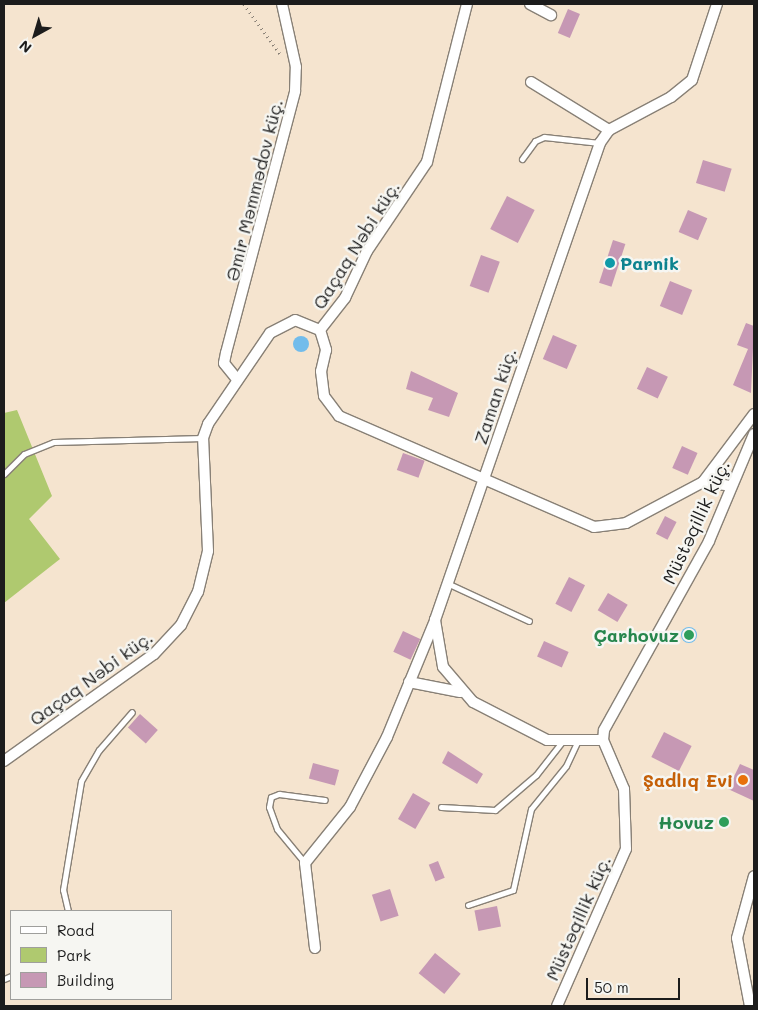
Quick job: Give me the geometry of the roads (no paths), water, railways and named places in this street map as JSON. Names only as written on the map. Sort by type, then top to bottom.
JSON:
[{"type":"street","name":"Əmir Məmmədov küç.","points":[[236,378],[224,363],[290,121],[296,73],[282,4]]},
{"type":"street","name":"Qaçaq Nəbi küç.","points":[[467,4],[427,162],[320,330],[326,350],[321,371],[324,396],[340,416],[594,527],[610,528],[703,482]]},
{"type":"street","points":[[530,4],[551,15]]},
{"type":"street","name":"Zaman küç.","points":[[304,863],[350,807],[387,737],[449,584],[486,481],[506,409],[600,143],[609,130],[671,97],[692,80],[717,4]]},
{"type":"street","points":[[531,82],[609,130]]},
{"type":"street","name":"Qaçaq Nəbi küç.","points":[[4,761],[154,654],[181,625],[198,592],[208,551],[203,438],[236,378],[270,333],[283,324],[295,320],[320,330]]},
{"type":"street","points":[[731,486],[703,482],[754,414]]},
{"type":"street","name":"Müstəqillik küç.","points":[[557,1006],[626,849],[624,789],[603,740],[608,719],[709,541],[754,434]]},
{"type":"street","points":[[435,620],[443,667],[461,693]]},
{"type":"street","points":[[409,682],[461,693],[525,730],[561,743],[603,740]]},
{"type":"street","points":[[304,863],[315,948]]},
{"type":"street","points":[[750,1006],[737,938],[754,876]]},
{"type":"lane","points":[[522,160],[535,141],[544,137],[600,143]]},
{"type":"lane","points":[[4,474],[24,454],[54,442],[203,438]]},
{"type":"lane","points":[[449,584],[528,621]]},
{"type":"lane","points":[[68,910],[63,890],[81,781],[100,750],[132,712]]},
{"type":"lane","points":[[468,905],[513,890],[530,809],[566,766],[577,742]]},
{"type":"lane","points":[[441,807],[494,810],[536,775],[561,743]]},
{"type":"lane","points":[[304,863],[277,829],[269,807],[271,798],[279,794],[325,800]]},
{"type":"water","points":[[298,336],[304,336],[309,341],[307,350],[298,352],[293,347],[293,341]]},
{"type":"water","name":"Çarhovuz","points":[[686,627],[692,627],[697,632],[695,641],[686,643],[681,638],[681,632]]},
{"type":"place","name":"Parnik","points":[[610,263]]},
{"type":"place","name":"Çarhovuz","points":[[689,635]]},
{"type":"place","name":"Şadlıq Evi","points":[[743,780]]},
{"type":"place","name":"Hovuz","points":[[724,822]]}]
